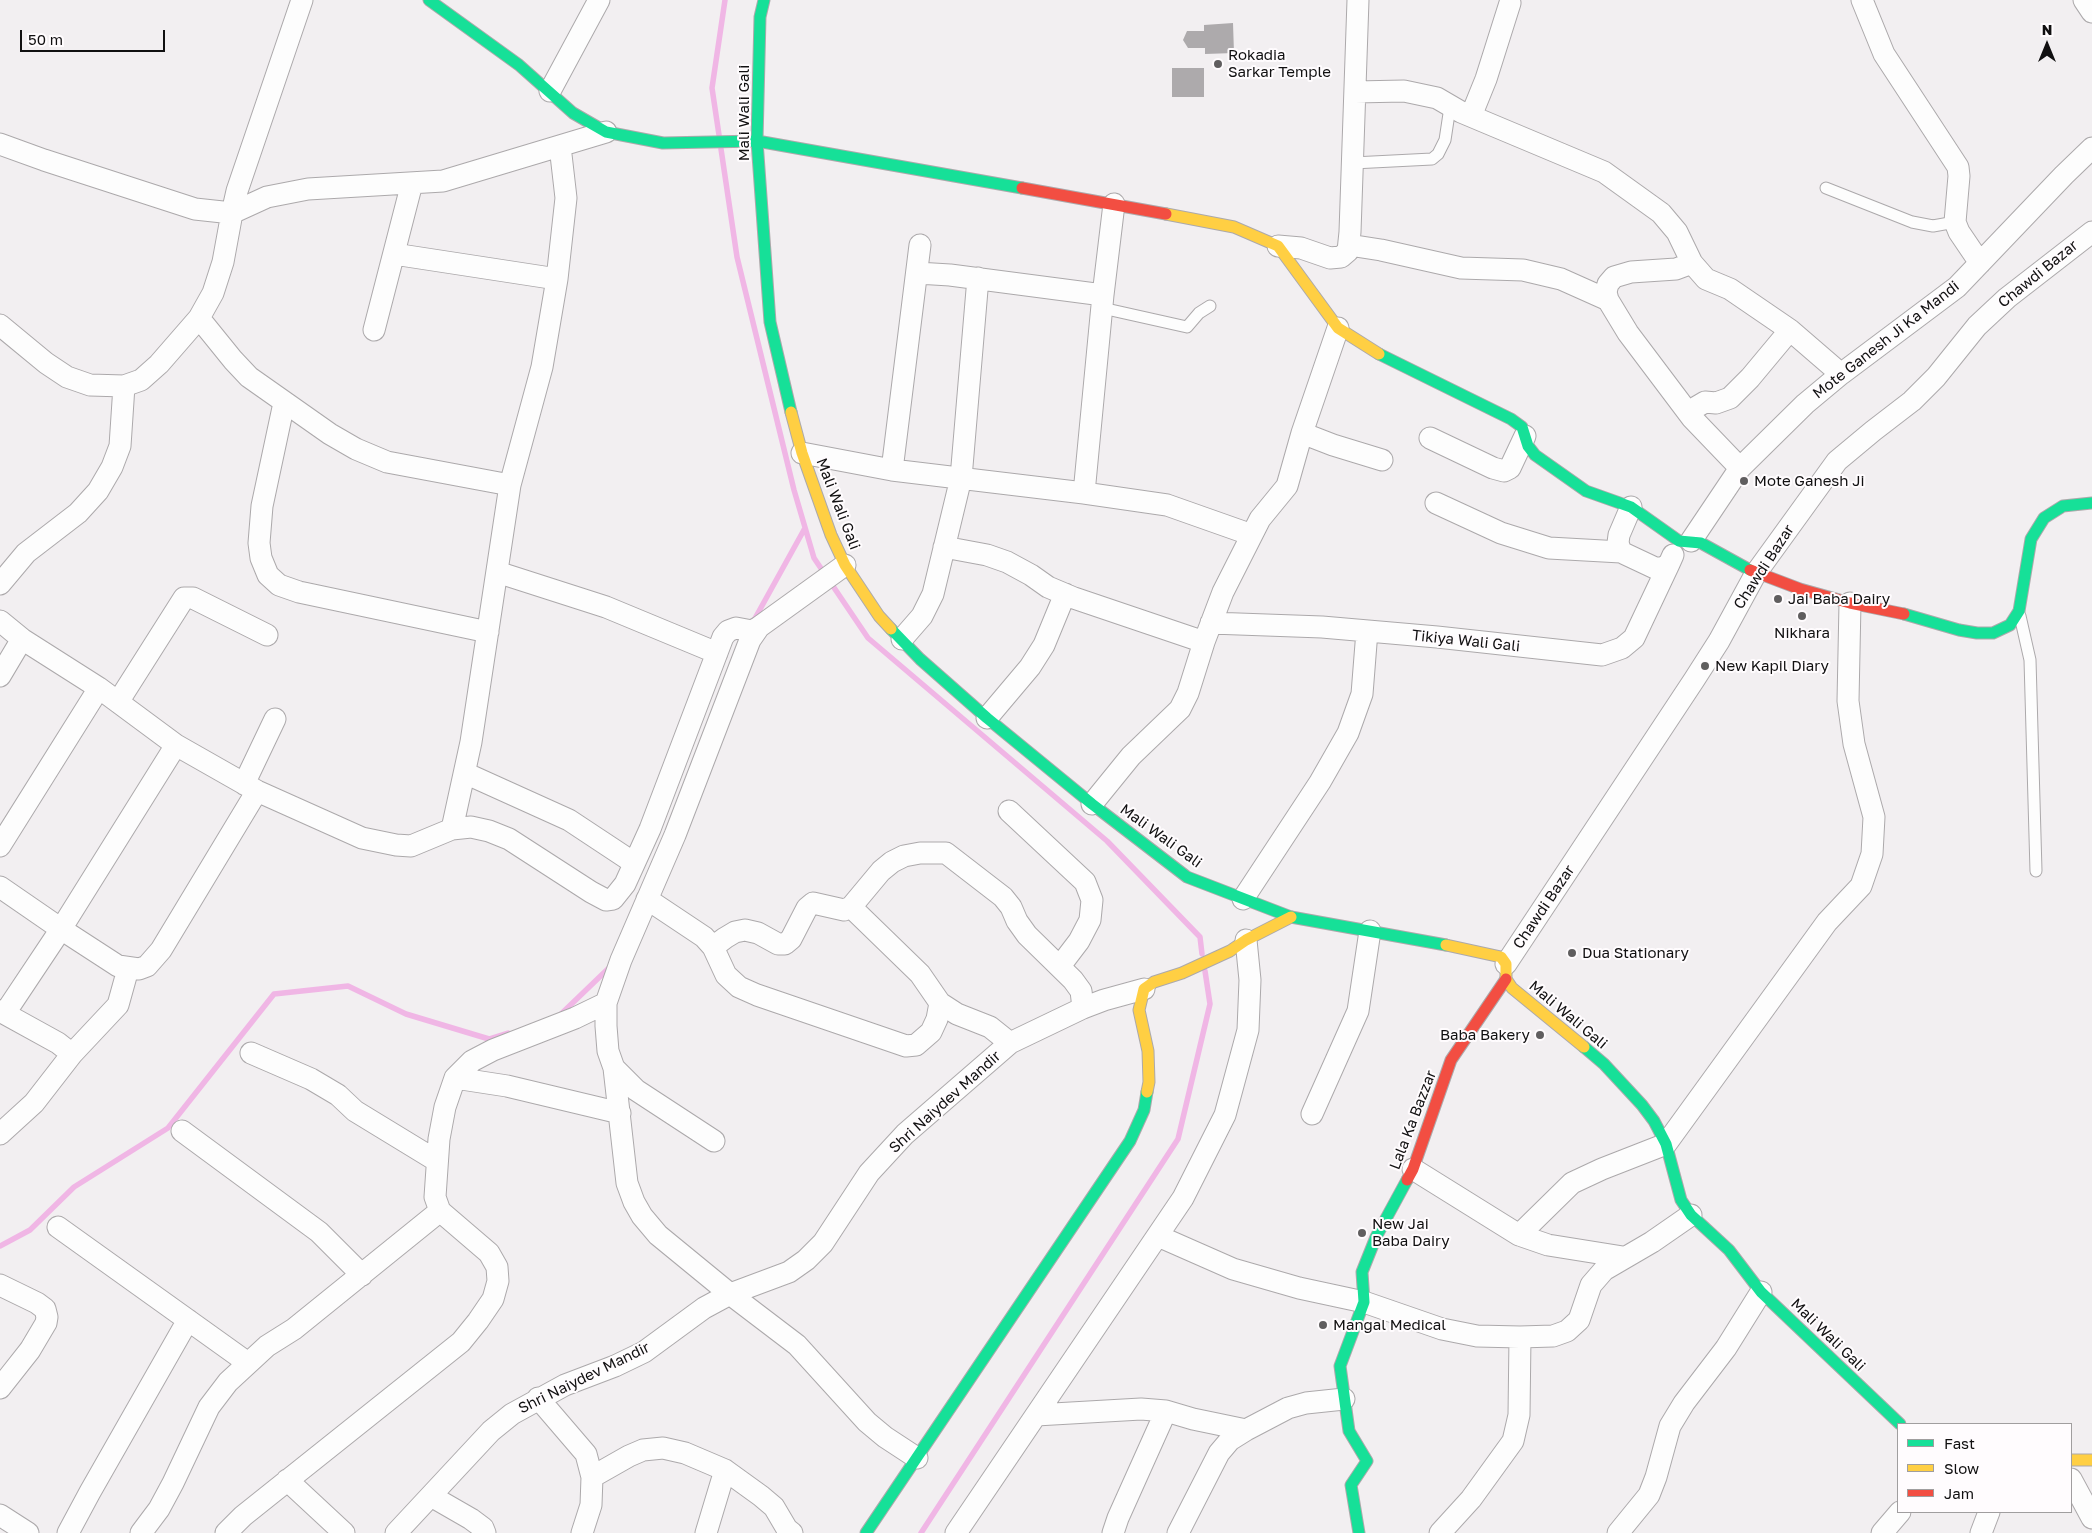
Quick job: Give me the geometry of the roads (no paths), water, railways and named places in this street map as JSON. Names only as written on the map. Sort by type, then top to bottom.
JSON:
[{"type":"street","points":[[0,325],[22,345],[67,377],[90,385],[124,386],[141,380],[158,364],[199,318],[213,293],[224,262],[232,212],[251,146],[302,0]]},
{"type":"street","points":[[429,0],[519,65],[573,113],[606,132],[663,143],[757,141],[1234,227],[1278,246],[1301,248],[1330,258],[1341,257],[1348,251],[1358,0]]},
{"type":"street","points":[[550,91],[599,0]]},
{"type":"street","name":"Mali Wali Gali","points":[[764,0],[760,17],[757,141],[770,322],[802,453],[831,534],[838,570],[920,659],[987,718],[1092,804],[1187,877],[1291,917],[1501,957],[1512,988],[1604,1064],[1642,1105],[1654,1121],[1666,1144],[1681,1200],[1691,1215],[1729,1250],[1761,1292],[1899,1423]]},
{"type":"street","points":[[1862,0],[1884,54],[1958,167],[1955,222],[1959,232],[1980,263]]},
{"type":"street","points":[[2084,0],[2092,12]]},
{"type":"street","points":[[1471,116],[1486,79],[1510,3]]},
{"type":"street","points":[[1355,92],[1404,91],[1437,98],[1450,107],[1604,172],[1661,212],[1677,232],[1692,263],[1706,280],[1730,289],[1790,330],[1842,374]]},
{"type":"street","points":[[0,144],[195,209],[232,212],[266,197],[308,188],[443,182],[606,132]]},
{"type":"street","points":[[452,829],[465,773],[510,485],[540,376],[557,279],[566,198],[560,146]]},
{"type":"street","name":"Mote Ganesh Ji Ka Mandi","points":[[1685,541],[1740,468],[1805,404],[1957,287],[2092,148]]},
{"type":"street","points":[[374,330],[412,183]]},
{"type":"street","points":[[1084,493],[1102,302],[1114,204]]},
{"type":"street","name":"Chawdi Bazar","points":[[1506,971],[1719,641],[1756,573],[1837,461],[1873,430],[1912,401],[1936,377],[1977,326],[2007,298],[2092,232]]},
{"type":"street","points":[[892,470],[920,245]]},
{"type":"street","points":[[1348,245],[1381,250],[1461,268],[1523,270],[1561,279],[1608,300]]},
{"type":"street","points":[[1278,246],[1338,328],[1376,353],[1510,419],[1522,427],[1528,446],[1535,456],[1546,465],[1586,491],[1631,507],[1685,541],[1701,543],[1756,573],[1800,589],[1850,603],[1895,611],[1959,630],[1993,633],[2010,625],[2019,611],[2031,539],[2044,518],[2063,506],[2092,504]]},
{"type":"street","points":[[394,254],[557,279]]},
{"type":"street","points":[[1692,263],[1676,268],[1631,272],[1614,277],[1608,284],[1606,292],[1608,300],[1628,333],[1688,412],[1740,468]]},
{"type":"street","points":[[917,273],[978,278],[1102,302]]},
{"type":"street","points":[[902,639],[922,616],[933,594],[961,478],[978,278]]},
{"type":"street","points":[[199,318],[244,371],[284,403],[356,449],[387,462],[510,485]]},
{"type":"street","points":[[1092,804],[1130,756],[1180,709],[1188,693],[1207,633],[1223,592],[1260,519],[1287,486],[1302,433],[1338,328]]},
{"type":"street","points":[[1688,412],[1705,402],[1716,403],[1730,398],[1750,378],[1790,330]]},
{"type":"street","points":[[0,584],[26,553],[78,513],[98,491],[112,467],[120,446],[124,386]]},
{"type":"street","points":[[284,403],[262,506],[259,542],[261,558],[268,575],[279,585],[299,592],[488,632]]},
{"type":"street","points":[[1302,433],[1382,460]]},
{"type":"street","points":[[1430,438],[1493,468],[1504,471],[1510,468],[1525,436]]},
{"type":"street","points":[[802,453],[892,470],[1168,505],[1252,534]]},
{"type":"street","points":[[1436,503],[1501,533],[1549,548],[1621,552],[1656,568],[1662,568],[1669,564]]},
{"type":"street","points":[[1621,552],[1618,535],[1631,507]]},
{"type":"street","name":"Tikiya Wali Gali","points":[[944,547],[987,555],[1008,562],[1048,587],[1065,594],[1207,633],[1322,627],[1602,655],[1622,648],[1634,638],[1669,564],[1685,541]]},
{"type":"street","points":[[0,621],[22,639],[99,688],[176,745],[250,787],[362,838],[396,845],[411,846],[452,829],[471,827],[490,831],[509,839],[590,892],[606,900],[613,898],[620,892],[650,829],[723,637],[728,631],[749,629],[838,570]]},
{"type":"street","points":[[497,572],[606,607],[717,653]]},
{"type":"street","points":[[987,718],[1030,667],[1044,645],[1065,594]]},
{"type":"street","points":[[118,702],[184,598],[193,598],[266,635]]},
{"type":"street","points":[[1519,1235],[1572,1183],[1666,1144],[1827,922],[1861,886],[1872,854],[1874,817],[1854,744],[1848,701],[1850,603]]},
{"type":"street","points":[[749,629],[750,640],[675,835],[621,960],[606,1002],[608,1050],[614,1068],[628,1183],[634,1202],[642,1216],[658,1235],[730,1294],[797,1345],[867,1422],[885,1437],[917,1458]]},
{"type":"street","points":[[1243,900],[1320,782],[1348,733],[1362,694],[1367,631]]},
{"type":"street","points":[[0,676],[22,639]]},
{"type":"street","points":[[0,846],[99,688]]},
{"type":"street","points":[[0,887],[118,966],[128,969],[139,969],[147,966],[161,950],[250,787],[275,719]]},
{"type":"street","points":[[72,1054],[58,1042],[3,1012],[61,929],[176,745]]},
{"type":"street","points":[[465,773],[569,820],[634,863]]},
{"type":"street","points":[[1009,811],[1086,882],[1092,900],[1090,920],[1060,966]]},
{"type":"street","points":[[650,829],[675,835]]},
{"type":"street","points":[[713,947],[735,932],[745,930],[758,933],[778,944],[785,944],[791,938],[806,908],[814,903],[822,903],[835,909],[844,910],[851,907],[881,871],[892,862],[904,856],[920,853],[946,853],[1003,897],[1011,906],[1017,921],[1027,935],[1060,966],[1080,991],[1083,1008]]},
{"type":"street","points":[[647,898],[696,931],[713,947],[726,975],[739,986],[766,998],[906,1046],[916,1045],[931,1032],[937,1019],[940,1003]]},
{"type":"street","points":[[851,907],[920,974],[940,1003],[957,1014],[990,1026],[1010,1043]]},
{"type":"street","points":[[866,1533],[1130,1141],[1144,1110],[1149,1082],[1148,1051],[1140,1010],[1144,989],[1154,982],[1182,973],[1238,946],[1291,917]]},
{"type":"street","points":[[1312,1114],[1358,1011],[1370,931]]},
{"type":"street","points":[[956,1533],[1183,1198],[1225,1115],[1248,1030],[1250,980],[1238,946]]},
{"type":"street","points":[[0,1134],[34,1103],[72,1054],[118,1005],[128,969]]},
{"type":"street","name":"Lala Ka Bazzar","points":[[1359,1533],[1351,1485],[1367,1461],[1348,1432],[1340,1366],[1364,1302],[1362,1272],[1376,1236],[1413,1169],[1451,1060],[1506,971]]},
{"type":"street","name":"Shri Naiydev Mandir","points":[[396,1533],[491,1431],[512,1414],[538,1398],[565,1385],[615,1366],[644,1352],[704,1308],[730,1294],[789,1272],[806,1260],[823,1243],[870,1173],[905,1134],[1010,1043],[1083,1008],[1144,989]]},
{"type":"street","points":[[226,1533],[242,1516],[461,1342],[478,1321],[493,1299],[498,1281],[497,1267],[489,1254],[440,1211],[435,1196],[437,1161],[445,1107],[454,1078],[472,1061],[493,1050],[575,1018],[606,1002]]},
{"type":"street","points":[[251,1053],[311,1079],[338,1095],[355,1111],[437,1161]]},
{"type":"street","points":[[614,1068],[636,1090],[714,1141]]},
{"type":"street","points":[[454,1078],[507,1086],[620,1113]]},
{"type":"street","points":[[182,1131],[319,1232],[362,1275]]},
{"type":"street","points":[[1413,1169],[1519,1235],[1548,1246],[1623,1257]]},
{"type":"street","points":[[141,1533],[159,1509],[209,1408],[228,1382],[267,1346],[294,1329],[440,1211]]},
{"type":"street","points":[[1158,1236],[1233,1270],[1299,1288],[1364,1302],[1442,1329],[1477,1336],[1553,1336],[1567,1331],[1579,1320],[1591,1284],[1604,1270],[1691,1215]]},
{"type":"street","points":[[58,1227],[248,1363]]},
{"type":"street","points":[[0,1285],[37,1303],[45,1310],[47,1316],[46,1323],[30,1350],[0,1388]]},
{"type":"street","points":[[1618,1533],[1648,1495],[1656,1477],[1670,1426],[1684,1403],[1726,1348],[1761,1292]]},
{"type":"street","points":[[68,1533],[188,1320]]},
{"type":"street","points":[[1440,1533],[1471,1499],[1513,1441],[1519,1416],[1520,1337]]},
{"type":"street","points":[[538,1398],[586,1454],[592,1477],[591,1505],[582,1533]]},
{"type":"street","points":[[1178,1533],[1219,1453],[1230,1440],[1288,1408],[1306,1403],[1344,1399]]},
{"type":"street","points":[[1036,1415],[1141,1409],[1166,1411],[1193,1419],[1246,1430]]},
{"type":"street","points":[[1113,1533],[1166,1411]]},
{"type":"street","points":[[592,1477],[643,1450],[663,1448],[685,1453],[724,1470],[761,1496],[774,1507],[781,1528]]},
{"type":"street","points":[[2072,1460],[2092,1460]]},
{"type":"street","points":[[706,1533],[724,1470]]},
{"type":"street","points":[[287,1480],[344,1533]]},
{"type":"street","points":[[2072,1481],[2092,1518]]},
{"type":"street","points":[[431,1496],[471,1519],[483,1528],[485,1533]]},
{"type":"street","points":[[1882,1533],[1899,1513]]},
{"type":"street","points":[[1981,1533],[1989,1513]]},
{"type":"street","points":[[0,1515],[28,1533]]},
{"type":"lane","points":[[1353,163],[1432,159],[1438,154],[1445,140],[1450,107]]},
{"type":"lane","points":[[1826,188],[1912,222],[1933,226],[1955,222]]},
{"type":"lane","points":[[1102,302],[1187,327],[1199,313],[1210,306]]},
{"type":"lane","points":[[2019,611],[2030,660],[2036,871]]},
{"type":"waterway","points":[[719,135],[712,88],[725,0]]},
{"type":"waterway","points":[[721,149],[737,257],[794,490],[814,558],[868,638],[1107,841],[1200,937],[1202,954]]},
{"type":"waterway","points":[[753,622],[805,528]]},
{"type":"waterway","points":[[559,1016],[612,965]]},
{"type":"waterway","points":[[921,1533],[1178,1139],[1210,1004],[1205,971]]},
{"type":"waterway","points":[[0,1246],[30,1230],[74,1187],[168,1128],[274,994],[348,986],[406,1014],[489,1039],[508,1033]]},
{"type":"place","name":"Rokadia Sarkar Temple","points":[[1218,64]]},
{"type":"place","name":"Mote Ganesh Ji","points":[[1744,481]]},
{"type":"place","name":"Jai Baba Dairy","points":[[1778,599]]},
{"type":"place","name":"Nikhara","points":[[1802,616]]},
{"type":"place","name":"New Kapil Diary","points":[[1705,666]]},
{"type":"place","name":"Dua Stationary","points":[[1572,953]]},
{"type":"place","name":"Baba Bakery","points":[[1540,1035]]},
{"type":"place","name":"New Jai Baba Dairy","points":[[1362,1233]]},
{"type":"place","name":"Mangal Medical","points":[[1323,1325]]}]
